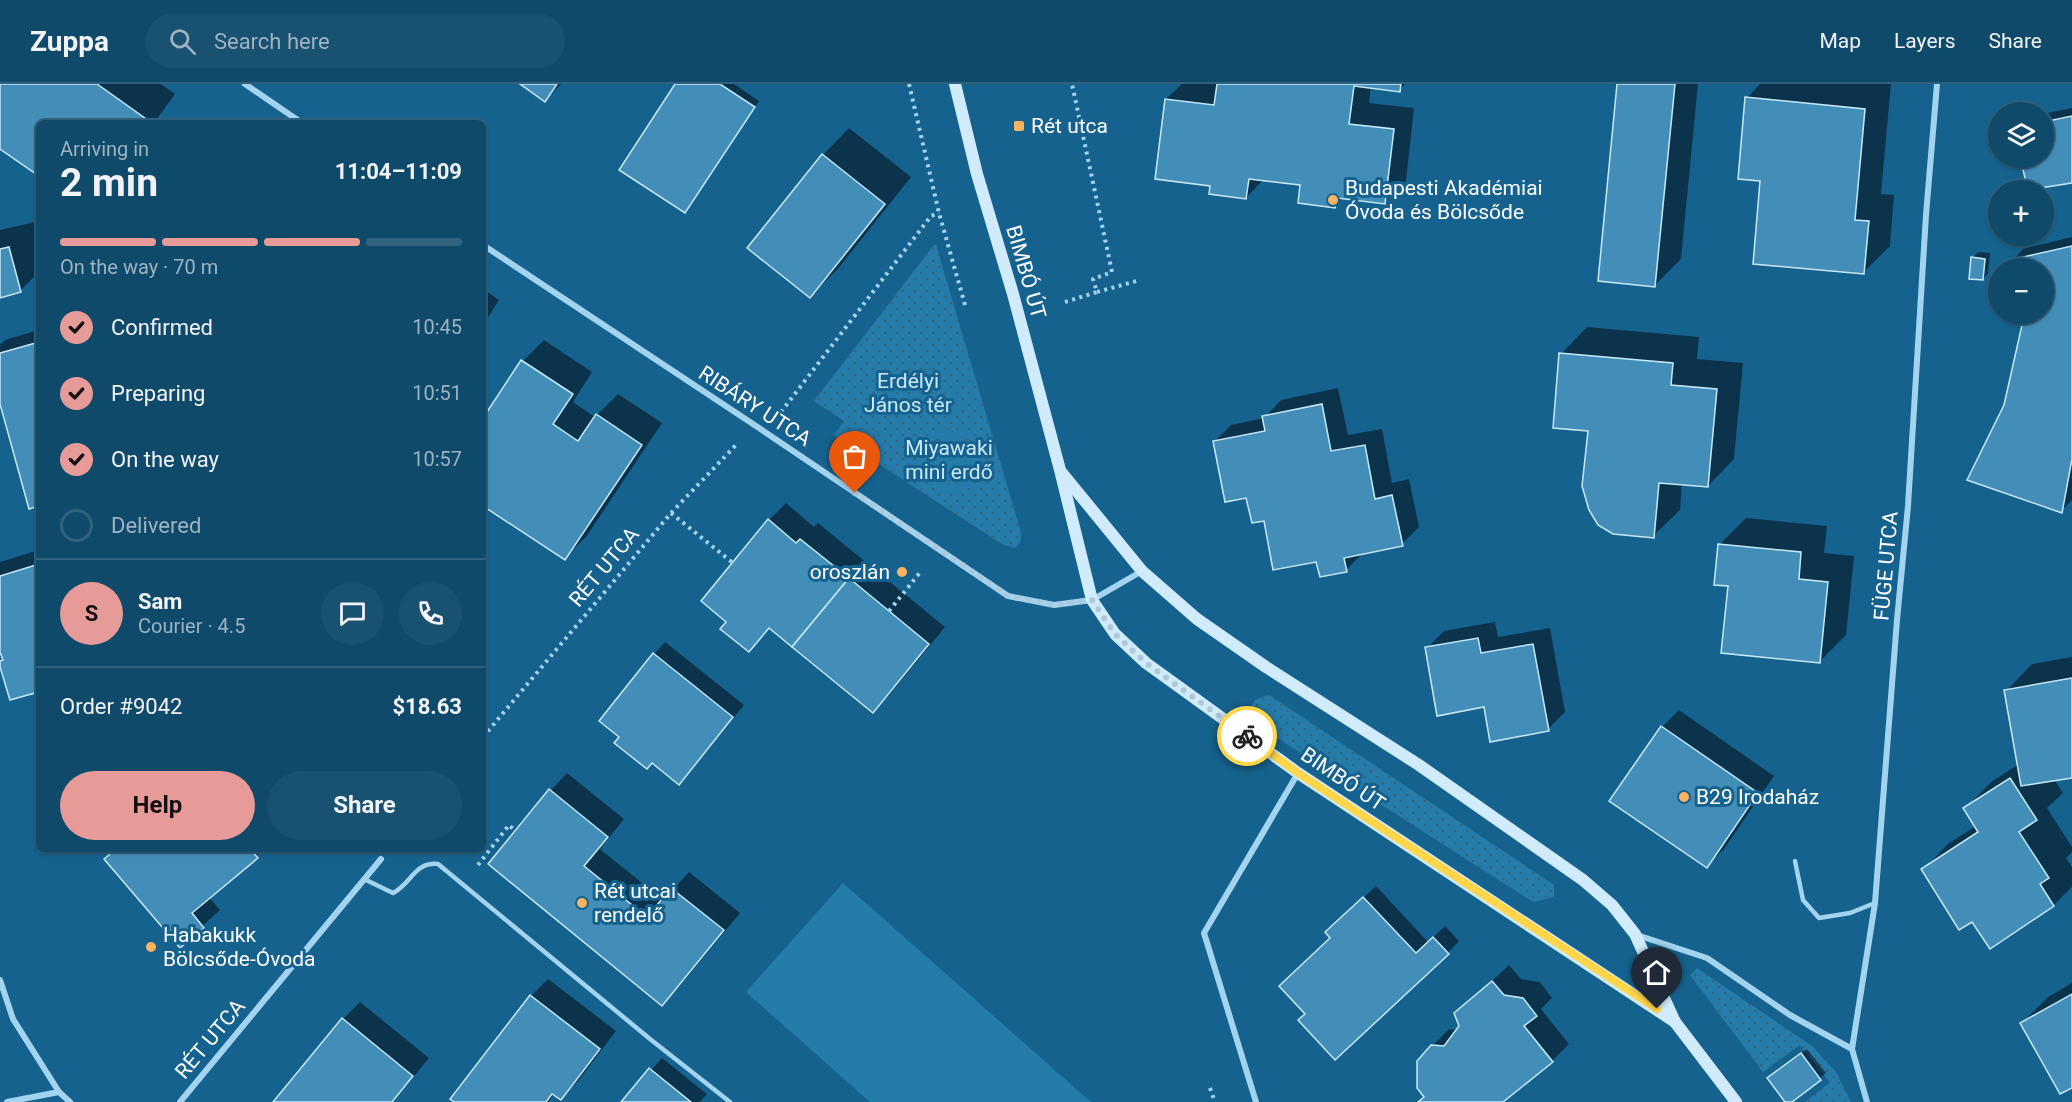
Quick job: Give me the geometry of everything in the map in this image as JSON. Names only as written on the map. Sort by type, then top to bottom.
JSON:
[{"type":"street","points":[[244,84],[298,120]]},
{"type":"street","name":"BIMBÓ ÚT","points":[[955,84],[977,174],[1013,294],[1060,470],[1092,600],[1115,634],[1146,663],[1298,773],[1675,1022]]},
{"type":"street","name":"FÜGE UTCA","points":[[1867,1102],[1852,1049],[1875,903],[1908,506],[1926,215],[1937,84]]},
{"type":"street","name":"RIBÁRY UTCA","points":[[486,247],[1008,596],[1054,605],[1092,600],[1142,571]]},
{"type":"street","name":"BIMBÓ ÚT","points":[[1060,470],[1142,571],[1197,619],[1419,765],[1583,879],[1612,905],[1635,934],[1675,1022],[1736,1102]]},
{"type":"street","points":[[1256,1102],[1204,933],[1298,773]]},
{"type":"street","name":"RÉT UTCA","points":[[180,1102],[381,859]]},
{"type":"street","points":[[1635,934],[1707,958],[1790,1015],[1852,1049]]},
{"type":"street","points":[[0,980],[13,1019],[59,1092],[70,1102]]},
{"type":"street","points":[[7,1102],[59,1092]]},
{"type":"lane","points":[[1795,861],[1803,900],[1819,918],[1850,913],[1875,903]]},
{"type":"lane","points":[[364,879],[393,893],[402,888],[419,868],[429,863],[438,864],[730,1102]]},
{"type":"path","points":[[909,84],[939,213],[965,305]]},
{"type":"path","points":[[1072,84],[1112,272],[1093,279],[1097,292]]},
{"type":"path","points":[[759,428],[781,412],[932,216],[939,213]]},
{"type":"path","points":[[1065,302],[1140,280]]},
{"type":"path","name":"RÉT UTCA","points":[[486,733],[671,513],[734,447],[759,428]]},
{"type":"path","points":[[671,513],[733,563]]},
{"type":"path","points":[[889,611],[922,570]]},
{"type":"path","points":[[478,865],[509,825],[515,831]]},
{"type":"path","points":[[1210,1088],[1215,1102]]},
{"type":"green space","name":"Erdélyi János tér","points":[[936,245],[1020,529],[1021,540],[1014,548],[1002,544],[834,435],[844,421],[814,401]]},
{"type":"green space","name":"Miyawaki mini erdő","points":[[943,428],[955,428],[972,437],[979,448],[981,460],[979,472],[972,483],[955,492],[943,492],[931,487],[922,478],[917,466],[917,454],[922,442],[931,433]]},
{"type":"green space","points":[[1269,695],[1554,885],[1554,897],[1533,902],[1254,723],[1250,709],[1255,700]]},
{"type":"green space","points":[[843,883],[1091,1102],[870,1102],[746,992]]},
{"type":"green space","points":[[1697,968],[1812,1046],[1836,1072],[1851,1102],[1805,1102],[1830,1082],[1800,1045],[1763,1072],[1690,975]]},
{"type":"building","points":[[0,84],[97,84],[148,120],[36,120],[36,174],[0,149]]},
{"type":"building","points":[[520,84],[557,84],[545,102]]},
{"type":"building","points":[[675,84],[720,84],[755,107],[685,213],[619,170]]},
{"type":"building","points":[[1217,84],[1401,84],[1400,92],[1354,86],[1349,124],[1394,129],[1385,204],[1337,198],[1335,208],[1298,203],[1300,185],[1249,179],[1246,199],[1209,194],[1210,186],[1155,179],[1165,99],[1214,105]]},
{"type":"building","points":[[1617,84],[1675,84],[1655,287],[1598,281]]},
{"type":"building","points":[[1745,97],[1865,109],[1855,220],[1869,221],[1864,274],[1753,264],[1760,181],[1738,179]]},
{"type":"building","points":[[2072,116],[2072,183],[2054,186],[2054,180],[2026,180],[2022,168],[2054,168],[2054,120]]},
{"type":"building","points":[[822,154],[885,204],[810,298],[747,248]]},
{"type":"building","points":[[2072,246],[2072,459],[2062,513],[1967,480],[2004,405],[2022,324],[2054,324],[2054,258],[2019,258]]},
{"type":"building","points":[[9,247],[21,292],[0,298],[0,249]]},
{"type":"building","points":[[1971,257],[1985,259],[1983,280],[1969,279]]},
{"type":"building","points":[[36,343],[36,507],[29,509],[0,404],[0,353]]},
{"type":"building","points":[[1559,353],[1673,363],[1671,385],[1717,389],[1708,487],[1659,483],[1654,538],[1613,534],[1598,525],[1589,510],[1582,486],[1588,431],[1553,428]]},
{"type":"building","points":[[521,360],[573,394],[553,424],[578,441],[596,414],[642,445],[565,560],[486,508],[486,413]]},
{"type":"building","points":[[1322,404],[1331,451],[1365,445],[1375,499],[1392,495],[1403,546],[1344,558],[1347,572],[1320,577],[1316,562],[1273,570],[1264,521],[1252,523],[1246,498],[1225,502],[1213,441],[1265,431],[1262,416]]},
{"type":"building","points":[[768,519],[796,543],[800,539],[849,578],[792,647],[769,628],[749,652],[720,629],[726,622],[701,601]]},
{"type":"building","points":[[1718,544],[1801,552],[1799,579],[1828,582],[1820,663],[1721,653],[1728,586],[1714,585]]},
{"type":"building","points":[[36,565],[36,696],[35,693],[10,700],[0,667],[0,661],[3,660],[0,652],[0,576]]},
{"type":"building","points":[[849,578],[929,644],[873,713],[792,647]]},
{"type":"building","points":[[1478,638],[1481,653],[1533,644],[1549,731],[1490,742],[1484,707],[1437,716],[1425,647]]},
{"type":"building","points":[[653,653],[733,717],[679,785],[652,763],[647,769],[614,743],[619,737],[599,721]]},
{"type":"building","points":[[2072,678],[2072,778],[2021,786],[2004,690]]},
{"type":"building","name":"B29 Irodaház","points":[[1661,726],[1758,793],[1707,868],[1609,801]]},
{"type":"building","points":[[2010,778],[2037,820],[2019,832],[2049,878],[2040,884],[2054,906],[1990,949],[1972,922],[1959,930],[1921,869],[1978,832],[1963,808]]},
{"type":"building","name":"Rét utcai rendelő","points":[[549,789],[608,837],[584,866],[647,917],[671,888],[724,930],[662,1006],[488,864]]},
{"type":"building","points":[[112,852],[253,852],[258,858],[192,913],[204,928],[180,948],[104,859]]},
{"type":"building","points":[[1363,897],[1416,953],[1433,937],[1449,954],[1335,1060],[1298,1020],[1305,1014],[1279,986],[1330,938],[1325,932]]},
{"type":"building","points":[[1492,981],[1504,995],[1523,998],[1537,1016],[1524,1026],[1553,1062],[1503,1102],[1418,1102],[1424,1097],[1417,1088],[1417,1061],[1431,1045],[1444,1046],[1459,1026],[1454,1013]]},
{"type":"building","points":[[2072,994],[2072,1088],[2060,1094],[2020,1023]]},
{"type":"building","points":[[530,995],[600,1049],[561,1100],[552,1094],[546,1102],[454,1102],[450,1099]]},
{"type":"building","points":[[342,1018],[413,1076],[392,1102],[273,1102]]},
{"type":"building","points":[[1801,1053],[1821,1080],[1792,1102],[1785,1102],[1767,1078]]},
{"type":"building","points":[[649,1068],[691,1102],[621,1102]]},
{"type":"way so far","points":[[855,493],[1008,596],[1054,605],[1092,600],[1115,634],[1146,663],[1247,736]]},
{"type":"place","name":"Rét utca","points":[[1019,126]]},
{"type":"place","name":"Budapesti Akadémiai Óvoda és Bölcsőde","points":[[1333,200]]},
{"type":"place","name":"oroszlán","points":[[902,572]]},
{"type":"place","name":"B29 Irodaház","points":[[1684,797]]},
{"type":"place","name":"Rét utcai rendelő","points":[[582,903]]},
{"type":"place","name":"Habakukk Bölcsőde-Óvoda","points":[[151,947]]},
{"type":"route","points":[[1247,736],[1298,773],[1657,1009]]}]
